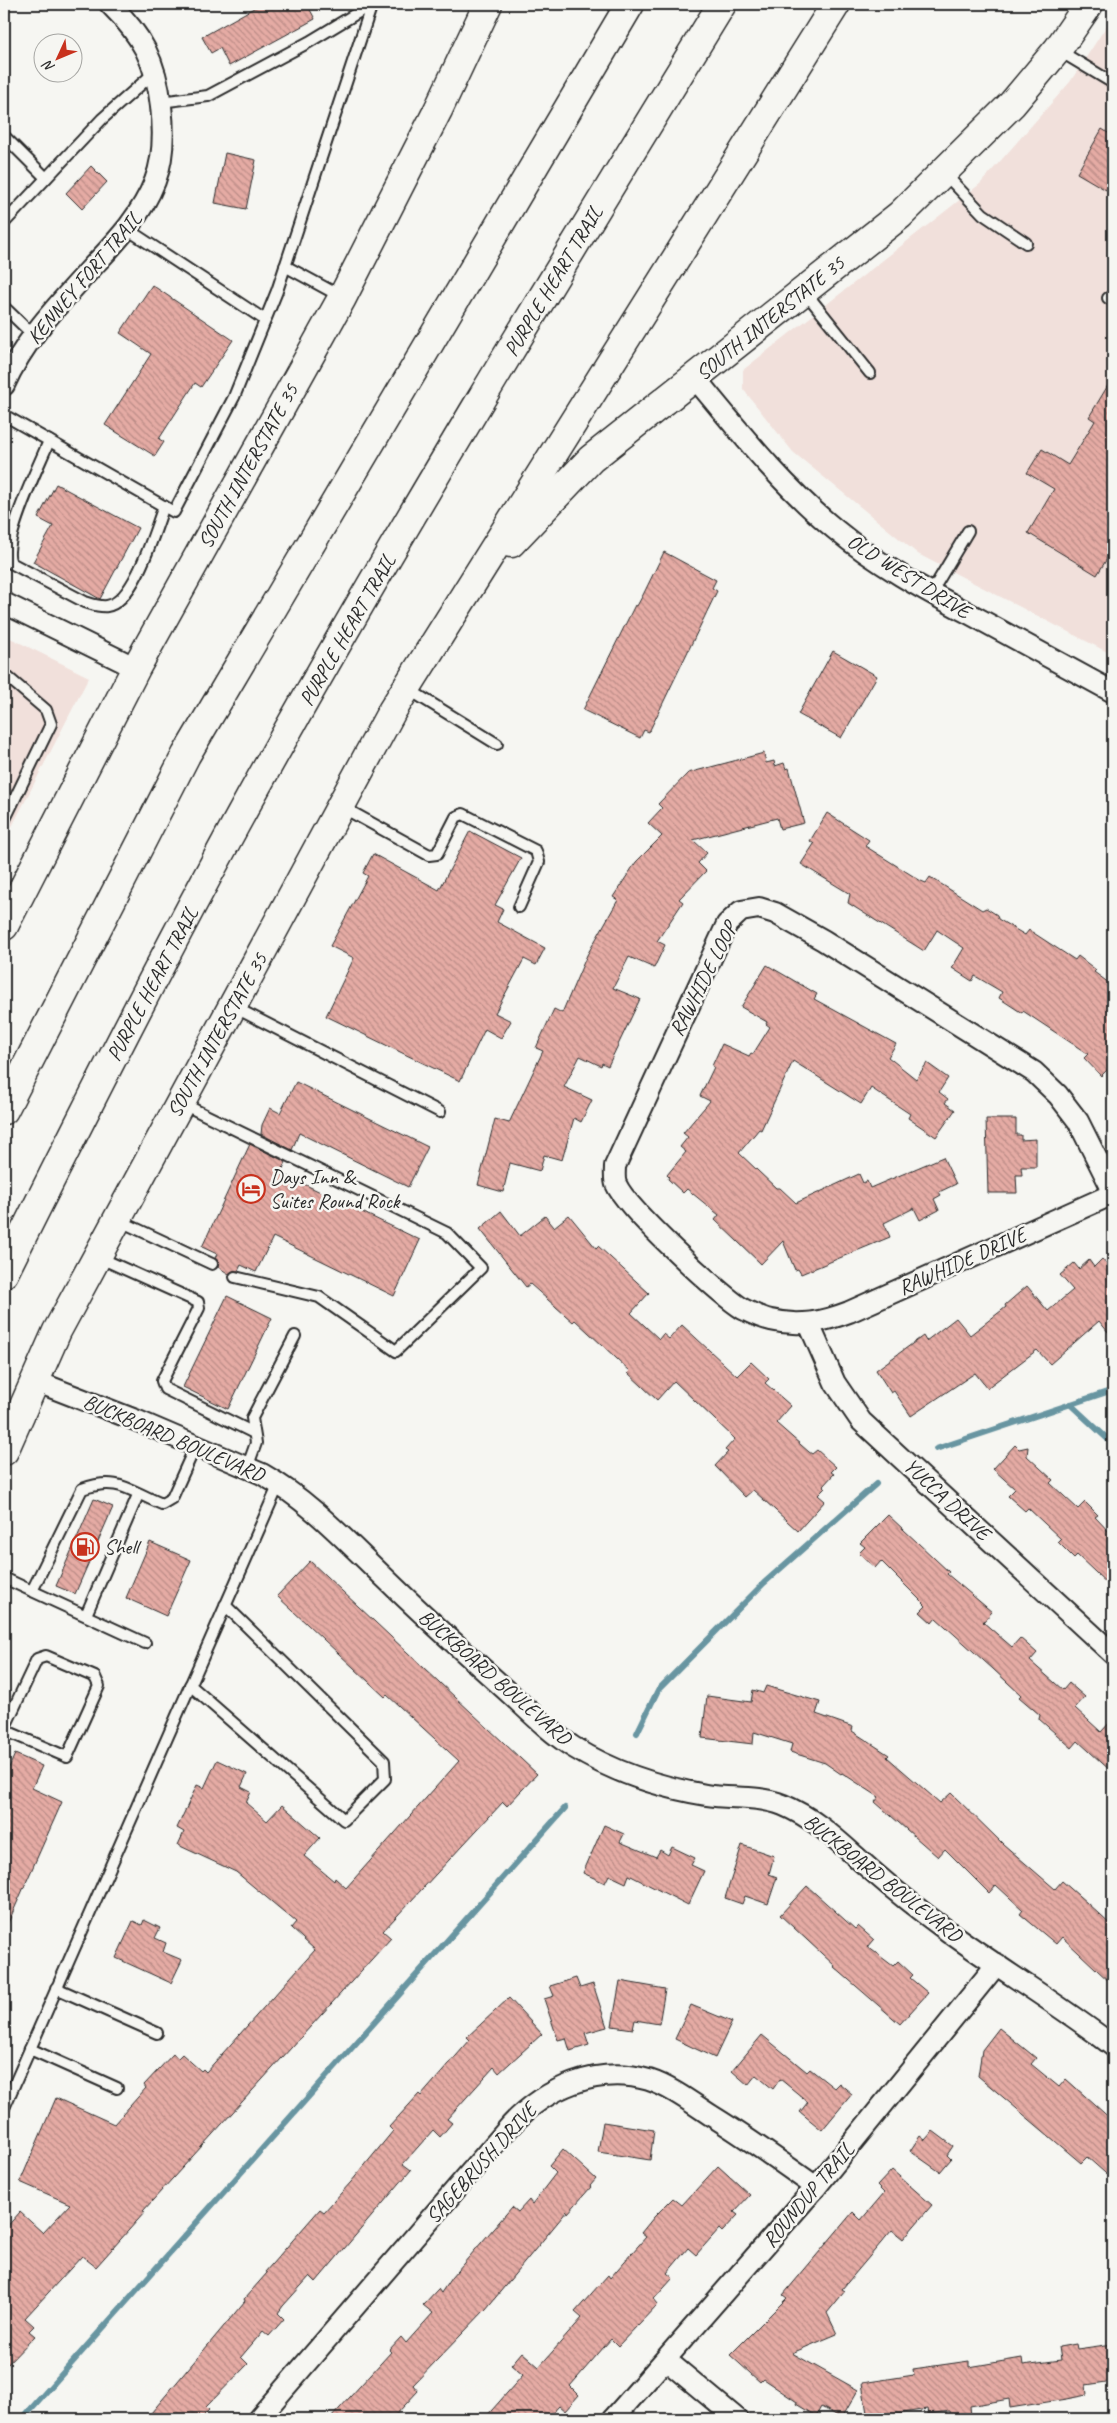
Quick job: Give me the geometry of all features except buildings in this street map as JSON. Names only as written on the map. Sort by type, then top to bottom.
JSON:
[{"type":"main road","name":"SOUTH INTERSTATE 35","points":[[4,926],[136,668],[342,298],[438,110],[488,4]]},
{"type":"main road","points":[[4,1110],[186,755],[630,4]]},
{"type":"main road","name":"PURPLE HEART TRAIL","points":[[4,1274],[143,998],[320,675],[559,270],[722,4]]},
{"type":"main road","name":"SOUTH INTERSTATE 35","points":[[4,1451],[57,1331],[407,688],[836,4]]},
{"type":"main road","name":"SOUTH INTERSTATE 35","points":[[444,627],[502,552],[591,459],[900,215],[944,173],[1012,104],[1058,49],[1089,4]]},
{"type":"street","name":"KENNEY FORT TRAIL","points":[[4,385],[33,335],[127,229],[144,206],[155,180],[162,153],[163,124],[156,71],[138,35],[110,4]]},
{"type":"street","name":"OLD WEST DRIVE","points":[[695,378],[763,460],[802,501],[836,531],[872,558],[931,593],[1113,692]]},
{"type":"street","points":[[4,603],[136,668]]},
{"type":"street","name":"RAWHIDE LOOP","points":[[809,1324],[770,1320],[744,1309],[721,1292],[628,1204],[615,1183],[615,1166],[622,1147],[727,924],[741,911],[758,908],[775,913],[823,940],[972,1035],[1021,1062],[1058,1095],[1078,1121],[1113,1193]]},
{"type":"street","name":"RAWHIDE DRIVE","points":[[809,1324],[849,1312],[1113,1193]]},
{"type":"street","name":"YUCCA DRIVE","points":[[809,1324],[834,1383],[861,1420],[1113,1654]]},
{"type":"street","name":"BUCKBOARD BOULEVARD","points":[[35,1381],[196,1445],[279,1484],[324,1519],[430,1622],[544,1724],[572,1746],[602,1763],[635,1777],[708,1796],[754,1797],[782,1805],[808,1817],[832,1833],[871,1870],[949,1932],[1113,2046]]},
{"type":"street","name":"ROUNDUP TRAIL","points":[[613,2419],[816,2187],[997,1964]]},
{"type":"street","name":"SAGEBRUSH DRIVE","points":[[258,2419],[511,2125],[536,2101],[561,2087],[579,2081],[614,2076],[650,2080],[671,2090],[738,2132],[816,2187]]},
{"type":"street","points":[[666,2360],[737,2419]]},
{"type":"lane","points":[[160,102],[208,96],[309,42],[372,4]]},
{"type":"lane","points":[[4,415],[174,512],[234,397],[265,320],[285,266],[372,4]]},
{"type":"lane","points":[[1058,49],[1113,83]]},
{"type":"lane","points":[[4,223],[102,119],[156,71]]},
{"type":"lane","points":[[4,136],[46,178]]},
{"type":"lane","points":[[944,173],[983,214],[1026,243]]},
{"type":"lane","points":[[127,229],[265,320]]},
{"type":"lane","points":[[285,266],[342,298]]},
{"type":"lane","points":[[804,291],[870,373]]},
{"type":"lane","points":[[4,307],[33,335]]},
{"type":"lane","points":[[49,441],[21,510],[8,551],[11,563],[85,602],[98,606],[109,606],[122,597],[139,571],[164,506]]},
{"type":"lane","points":[[931,593],[968,532]]},
{"type":"lane","points":[[4,674],[46,710],[52,724],[4,820]]},
{"type":"lane","points":[[407,688],[497,744]]},
{"type":"lane","points":[[341,807],[429,856],[437,854],[456,817],[463,814],[536,851],[539,862],[518,907]]},
{"type":"lane","points":[[233,1007],[440,1112]]},
{"type":"lane","points":[[181,1103],[447,1233],[481,1268],[396,1351],[319,1297],[236,1278]]},
{"type":"lane","points":[[118,1220],[212,1264]]},
{"type":"lane","points":[[97,1257],[198,1302],[200,1308],[162,1381],[162,1385],[165,1389],[254,1433]]},
{"type":"lane","points":[[247,1468],[256,1443],[252,1418],[295,1336]]},
{"type":"lane","points":[[32,1591],[82,1489],[99,1483],[116,1483],[138,1495],[162,1504],[172,1498],[196,1445]]},
{"type":"lane","points":[[4,2108],[279,1484]]},
{"type":"lane","points":[[86,1615],[138,1495]]},
{"type":"lane","points":[[4,1578],[145,1643]]},
{"type":"lane","points":[[190,1684],[344,1820],[384,1779],[384,1762],[225,1605]]},
{"type":"lane","points":[[46,1656],[96,1676],[98,1686],[67,1757],[4,1729],[36,1659],[46,1656]]},
{"type":"lane","points":[[56,1988],[157,2033]]},
{"type":"lane","points":[[30,2049],[117,2088]]},
{"type":"shaded area","points":[[1113,16],[1113,655],[918,554],[793,452],[743,389],[743,370],[980,184],[1070,82]]},
{"type":"shaded area","points":[[4,635],[89,677],[4,842]]},
{"type":"waterway","points":[[936,1449],[1113,1390]]},
{"type":"waterway","points":[[1070,1404],[1113,1444]]},
{"type":"waterway","points":[[637,1733],[658,1690],[764,1583],[876,1484]]},
{"type":"waterway","points":[[22,2419],[565,1808]]},
{"type":"place","name":"Days Inn & Suites Round Rock","points":[[251,1189]]},
{"type":"place","name":"Shell","points":[[85,1547]]}]
